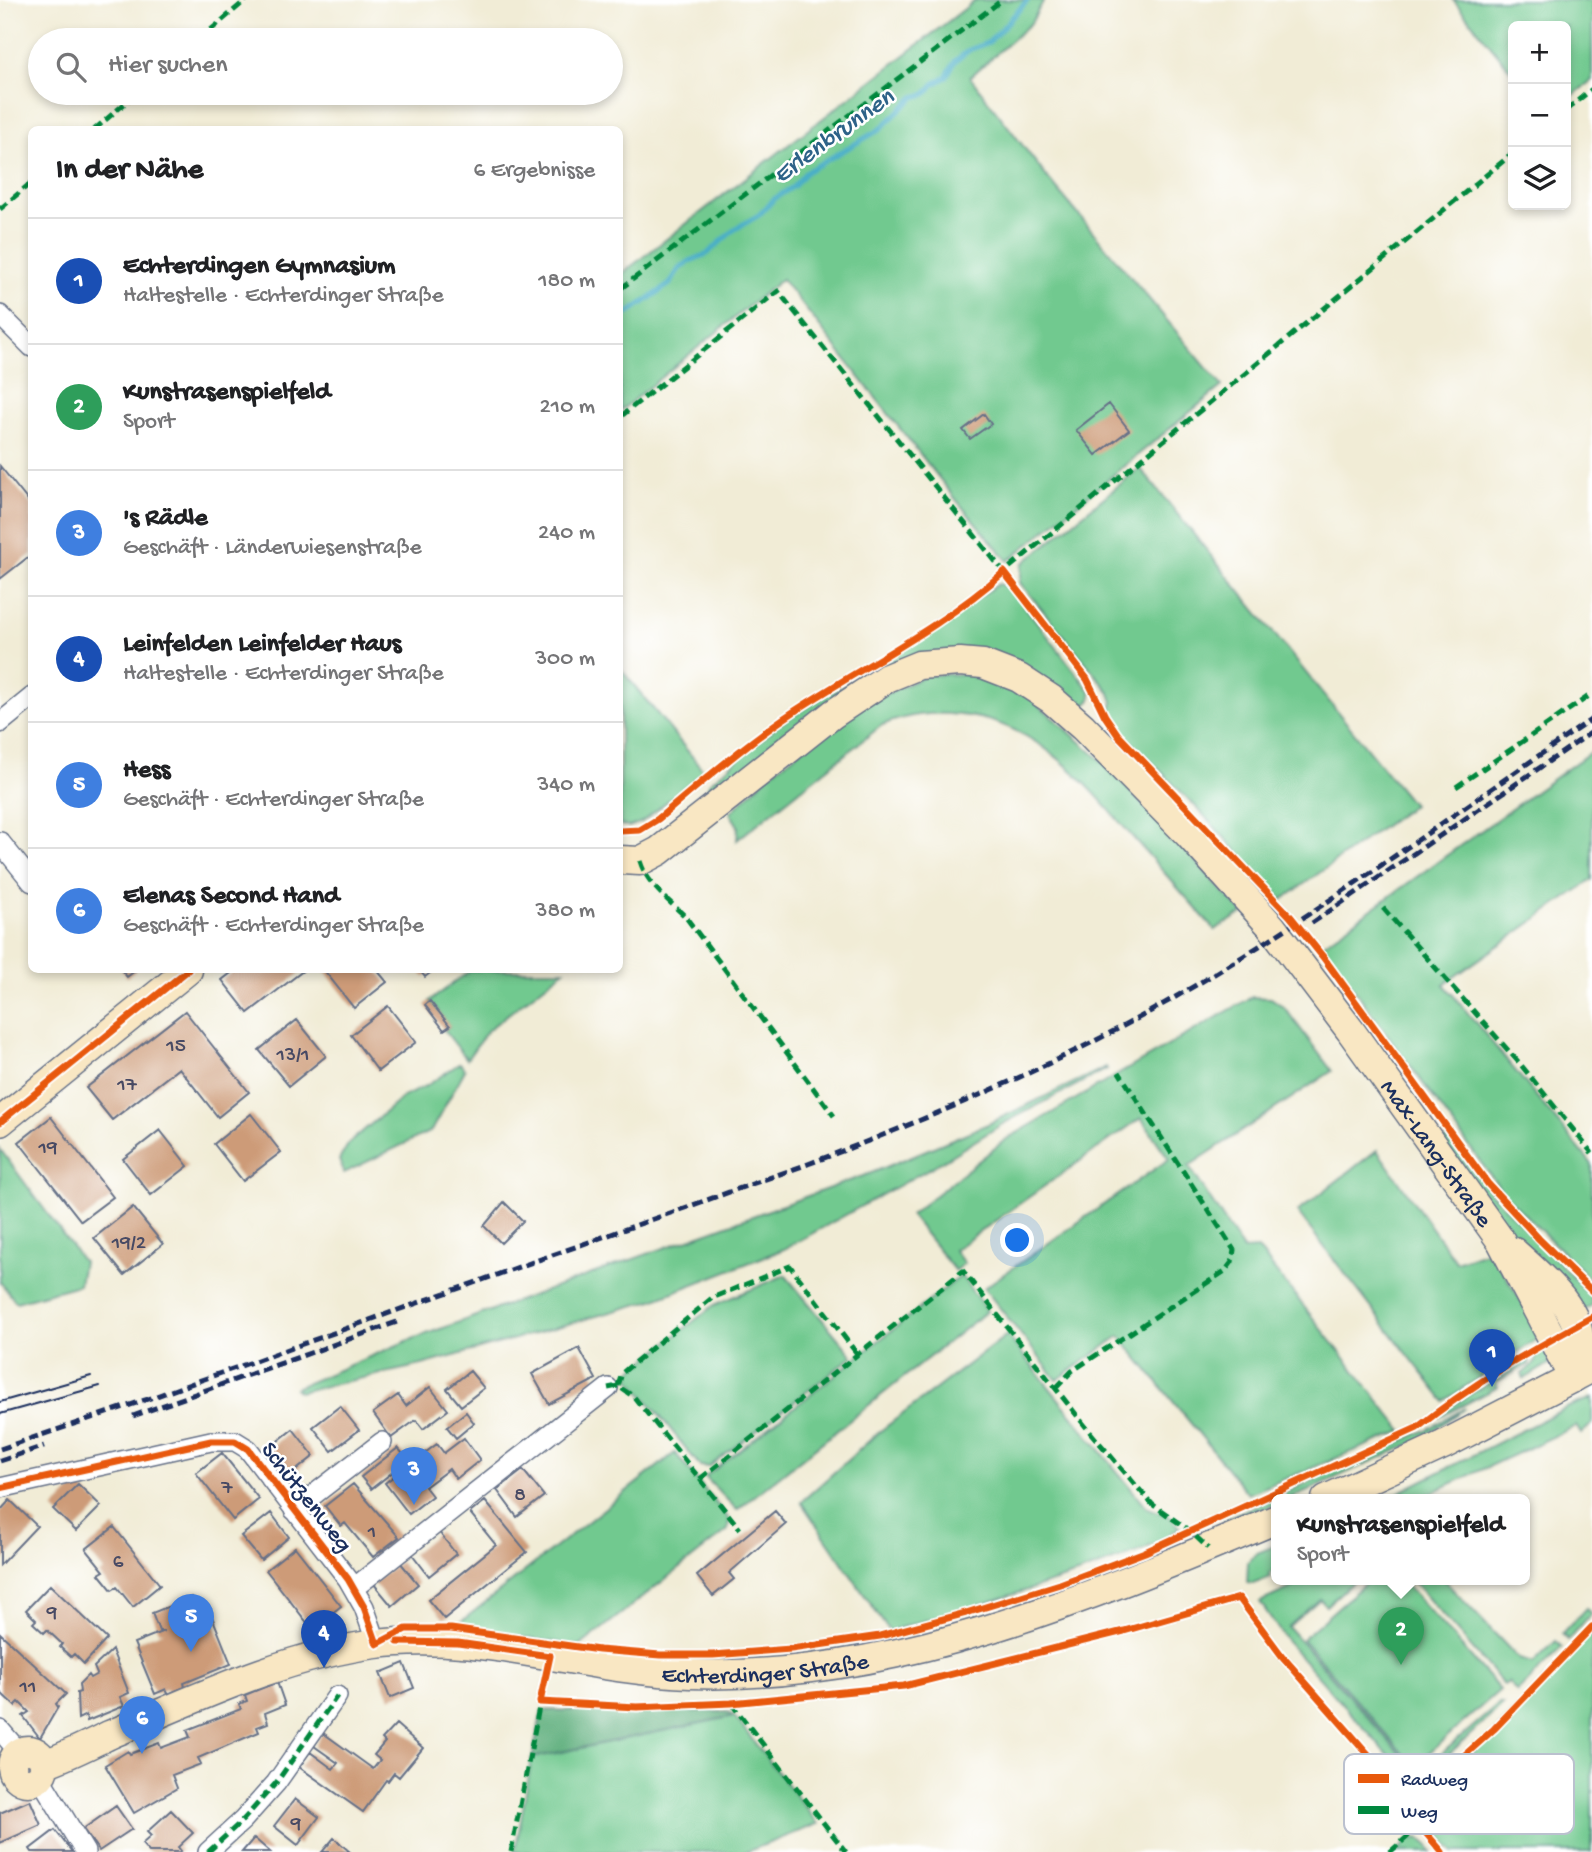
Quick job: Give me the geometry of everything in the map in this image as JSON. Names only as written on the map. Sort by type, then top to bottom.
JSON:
[{"type":"main road","name":"Max-Lang-Straße","points":[[623,860],[640,861],[675,840],[833,714],[887,678],[919,665],[960,662],[983,664],[1019,678],[1051,699],[1134,777],[1263,916],[1374,1062],[1502,1241],[1583,1373]]},
{"type":"main road","points":[[0,1122],[184,973]]},
{"type":"main road","name":"Max-Lang-Straße","points":[[1502,1241],[1540,1277],[1584,1326],[1579,1357],[1583,1373]]},
{"type":"main road","points":[[1336,1494],[1443,1445],[1583,1373]]},
{"type":"main road","name":"Echterdinger Straße","points":[[23,1769],[283,1664],[377,1644],[403,1641],[458,1643],[664,1673],[729,1675],[808,1668],[886,1655],[938,1643],[1070,1603],[1271,1521]]},
{"type":"street","points":[[0,316],[28,343]]},
{"type":"street","points":[[0,723],[28,701]]},
{"type":"street","points":[[0,842],[28,877]]},
{"type":"street","points":[[354,1588],[608,1388]]},
{"type":"street","name":"Schützenweg","points":[[0,1488],[211,1441],[236,1441],[248,1449],[354,1588],[377,1644]]},
{"type":"street","name":"Schützenweg","points":[[294,1510],[382,1441]]},
{"type":"street","points":[[208,1852],[243,1820],[276,1783],[337,1696]]},
{"type":"street","points":[[0,1730],[23,1769],[85,1852]]},
{"type":"green space","points":[[976,0],[1044,0],[1031,23],[970,77],[1047,177],[1222,386],[1008,561],[958,502],[782,279],[623,409],[623,273]]},
{"type":"green space","points":[[1453,0],[1592,0],[1592,80],[1571,97],[1571,21],[1508,21],[1508,67]]},
{"type":"green space","points":[[1140,468],[1413,805],[1282,900],[1116,726],[1109,715],[1113,702],[1109,691],[1020,583],[1022,564]]},
{"type":"green space","points":[[998,584],[1009,586],[1091,692],[1091,700],[1083,707],[1076,707],[952,652],[761,759],[712,791],[708,787],[709,783],[781,723],[916,642]]},
{"type":"green space","points":[[623,672],[704,771],[642,822],[629,827],[623,826]]},
{"type":"green space","points":[[965,674],[998,682],[1032,699],[1109,767],[1243,913],[1215,930],[1095,794],[1056,757],[1035,741],[1012,729],[987,720],[960,715],[921,715],[882,725],[737,840],[738,826],[730,813],[770,774],[855,708],[927,675]]},
{"type":"green space","points":[[1592,751],[1592,880],[1444,984],[1592,1164],[1592,1281],[1504,1194],[1322,945]]},
{"type":"green space","points":[[467,973],[560,973],[488,1030],[467,1059],[444,1030],[449,1026],[430,1001]]},
{"type":"green space","points":[[1252,997],[1271,998],[1284,1007],[1332,1071],[1189,1166],[1243,1250],[1258,1249],[1403,1431],[1248,1494],[1120,1336],[1057,1380],[984,1288],[1169,1159],[1141,1118],[954,1250],[964,1263],[955,1271],[910,1215],[1005,1140]]},
{"type":"green space","points":[[460,1063],[465,1070],[431,1131],[344,1173],[339,1160],[349,1143],[403,1097],[426,1086]]},
{"type":"green space","points":[[1106,1067],[1107,1069],[1004,1123],[941,1162],[784,1249],[650,1301],[422,1365],[299,1392],[295,1388],[407,1341],[874,1172],[988,1124]]},
{"type":"green space","points":[[1447,1138],[1493,1195],[1591,1296],[1592,1305],[1581,1312],[1506,1227],[1442,1142]]},
{"type":"green space","points":[[0,1149],[83,1262],[79,1285],[16,1302],[0,1282]]},
{"type":"green space","points":[[1377,1150],[1456,1262],[1490,1250],[1542,1336],[1444,1401],[1297,1212]]},
{"type":"green space","points":[[785,1275],[853,1356],[709,1467],[700,1466],[630,1379],[631,1371],[714,1305]]},
{"type":"green space","points":[[961,1276],[987,1311],[737,1510],[705,1477]]},
{"type":"green space","points":[[1007,1335],[1146,1507],[1169,1516],[1180,1527],[1148,1547],[1089,1570],[889,1631],[801,1502],[879,1432]]},
{"type":"green space","points":[[1548,1346],[1549,1364],[1524,1379],[1522,1374],[1536,1362],[1535,1354]]},
{"type":"green space","points":[[1530,1357],[1529,1364],[1496,1382],[1498,1387],[1440,1417],[1439,1414]]},
{"type":"green space","points":[[1592,1398],[1592,1424],[1581,1434],[1576,1426],[1429,1494],[1396,1494],[1566,1408]]},
{"type":"green space","points":[[1465,1408],[1420,1440],[1299,1494],[1282,1494],[1424,1431]]},
{"type":"green space","points":[[675,1453],[729,1519],[728,1530],[580,1646],[454,1627]]},
{"type":"green space","points":[[1271,1499],[1271,1506],[1245,1517],[1223,1520]]},
{"type":"green space","points":[[1271,1547],[1271,1577],[1253,1584],[1247,1583],[1248,1562],[1257,1553]]},
{"type":"green space","points":[[1298,1585],[1349,1585],[1326,1606],[1320,1599],[1288,1627],[1400,1754],[1387,1754],[1287,1642],[1260,1602]]},
{"type":"green space","points":[[1363,1585],[1406,1585],[1500,1690],[1428,1754],[1403,1754],[1302,1639]]},
{"type":"green space","points":[[1416,1585],[1449,1585],[1519,1659],[1533,1663],[1556,1641],[1562,1647],[1517,1692],[1508,1682],[1504,1685]]},
{"type":"green space","points":[[1586,1608],[1591,1614],[1568,1640],[1562,1634]]},
{"type":"green space","points":[[1592,1630],[1592,1852],[1454,1852],[1438,1834],[1574,1834],[1574,1754],[1471,1754]]},
{"type":"green space","points":[[1499,1704],[1504,1704],[1449,1754],[1441,1754]]},
{"type":"green space","points":[[542,1710],[707,1711],[729,1712],[734,1716],[532,1758]]},
{"type":"green space","points":[[734,1716],[818,1824],[746,1852],[515,1852],[532,1758]]},
{"type":"green space","points":[[1420,1838],[1432,1852],[1396,1852],[1410,1839]]},
{"type":"building","points":[[1109,404],[1129,430],[1096,455],[1076,430]]},
{"type":"building","points":[[984,414],[991,424],[970,439],[963,430]]},
{"type":"building","points":[[0,466],[28,501],[28,557],[0,579]]},
{"type":"building","points":[[231,973],[300,973],[248,1013],[222,980]]},
{"type":"building","points":[[326,973],[380,973],[387,982],[354,1008]]},
{"type":"building","points":[[430,1001],[450,1026],[444,1030],[425,1005]]},
{"type":"building","points":[[388,1006],[416,1042],[378,1071],[351,1035]]},
{"type":"building","points":[[185,1011],[249,1092],[218,1117],[179,1068],[112,1120],[86,1088]]},
{"type":"building","points":[[297,1020],[326,1056],[289,1086],[259,1050]]},
{"type":"building","points":[[251,1114],[281,1152],[243,1181],[214,1144]]},
{"type":"building","points":[[51,1117],[113,1197],[81,1221],[19,1142]]},
{"type":"building","points":[[160,1130],[188,1166],[151,1195],[123,1159]]},
{"type":"building","points":[[504,1202],[523,1221],[501,1243],[484,1226]]},
{"type":"building","points":[[133,1207],[163,1244],[124,1275],[94,1238]]},
{"type":"building","points":[[579,1348],[596,1379],[549,1404],[532,1374]]},
{"type":"building","points":[[470,1371],[484,1388],[461,1406],[447,1389]]},
{"type":"building","points":[[430,1387],[448,1410],[423,1429],[416,1420],[391,1438],[373,1413],[398,1395],[406,1406]]},
{"type":"building","points":[[340,1406],[359,1430],[332,1451],[313,1427]]},
{"type":"building","points":[[466,1412],[474,1423],[456,1438],[447,1427]]},
{"type":"building","points":[[293,1429],[314,1456],[289,1476],[268,1449]]},
{"type":"building","points":[[464,1438],[480,1460],[456,1479],[449,1469],[425,1487],[432,1496],[409,1514],[385,1483],[437,1444],[444,1453]]},
{"type":"building","points":[[398,1448],[408,1460],[371,1489],[361,1477]]},
{"type":"building","points":[[222,1453],[259,1499],[233,1520],[196,1473]]},
{"type":"building","points":[[523,1470],[544,1496],[517,1517],[497,1490]]},
{"type":"building","points":[[78,1484],[101,1506],[76,1531],[53,1509]]},
{"type":"building","points":[[353,1484],[399,1537],[373,1557],[345,1523],[341,1526],[325,1506]]},
{"type":"building","points":[[10,1500],[37,1526],[0,1565],[0,1511]]},
{"type":"building","points":[[485,1501],[527,1552],[444,1619],[428,1600],[496,1545],[470,1513]]},
{"type":"building","points":[[775,1511],[786,1524],[729,1573],[734,1579],[713,1596],[697,1576]]},
{"type":"building","points":[[271,1513],[289,1537],[261,1560],[241,1536]]},
{"type":"building","points":[[114,1527],[160,1585],[133,1607],[117,1587],[112,1590],[99,1574],[104,1571],[86,1549]]},
{"type":"building","points":[[439,1532],[456,1554],[429,1576],[412,1554]]},
{"type":"building","points":[[295,1547],[341,1606],[312,1629],[266,1570]]},
{"type":"building","points":[[400,1562],[418,1584],[392,1606],[373,1583]]},
{"type":"building","points":[[50,1585],[107,1639],[84,1664],[74,1654],[71,1657],[60,1647],[62,1644],[47,1630],[44,1633],[33,1623],[36,1620],[26,1610]]},
{"type":"building","points":[[192,1597],[198,1613],[209,1609],[231,1664],[184,1683],[185,1687],[168,1694],[166,1689],[155,1694],[134,1643],[164,1631],[159,1631],[152,1613]]},
{"type":"building","points":[[0,1633],[66,1694],[56,1704],[58,1707],[40,1738],[23,1716],[29,1712],[19,1702],[15,1706],[0,1692]]},
{"type":"building","points":[[112,1650],[129,1693],[120,1697],[124,1706],[87,1721],[86,1715],[78,1719],[79,1684],[88,1675],[90,1678],[97,1674],[94,1667]]},
{"type":"building","points":[[404,1663],[414,1688],[390,1698],[380,1673]]},
{"type":"building","points":[[277,1682],[285,1705],[265,1713],[268,1723],[257,1727],[259,1732],[198,1758],[201,1764],[172,1775],[177,1788],[134,1813],[105,1765],[128,1751],[130,1754],[159,1743],[161,1748],[190,1737],[187,1730],[241,1709],[239,1704],[247,1701],[245,1695]]},
{"type":"building","points":[[396,1724],[423,1748],[399,1777],[394,1773],[386,1780],[363,1812],[299,1767],[310,1752],[333,1769],[338,1763],[314,1746],[323,1733],[373,1769],[380,1760],[374,1755],[385,1742],[382,1739]]},
{"type":"building","points":[[295,1799],[319,1817],[298,1845],[274,1826]]},
{"type":"building","points":[[30,1800],[41,1825],[0,1843],[0,1813]]},
{"type":"building","points":[[116,1806],[132,1829],[99,1851],[83,1829]]},
{"type":"building","points":[[171,1810],[193,1833],[178,1847],[181,1851],[179,1852],[149,1852],[142,1844],[151,1836],[147,1832]]},
{"type":"building","points":[[55,1830],[72,1852],[32,1852],[30,1849]]},
{"type":"building","points":[[254,1838],[270,1852],[242,1852]]},
{"type":"building","points":[[334,1838],[350,1852],[322,1852]]},
{"type":"waterway","name":"Erlenbrunnen","points":[[623,317],[670,284],[679,269],[707,254],[735,229],[759,215],[774,199],[794,186],[806,172],[879,130],[914,97],[926,94],[934,84],[946,77],[955,61],[969,50],[989,42],[1028,0]]},
{"type":"tram line","points":[[0,1402],[91,1376]]},
{"type":"tram line","points":[[0,1414],[100,1386]]},
{"type":"railway","points":[[0,1449],[808,1164],[1025,1075],[1151,1011],[1264,943],[1592,719]]},
{"type":"railway","points":[[1312,923],[1592,732]]},
{"type":"railway","points":[[133,1416],[397,1322]]},
{"type":"railway","points":[[0,1461],[44,1446]]},
{"type":"marked path","points":[[213,28],[246,0]]},
{"type":"marked path","points":[[623,287],[1002,0]]},
{"type":"marked path","points":[[1571,106],[1592,89]]},
{"type":"marked path","points":[[99,126],[123,105]]},
{"type":"marked path","points":[[623,415],[778,291],[1004,572],[1508,157]]},
{"type":"marked path","points":[[0,209],[28,185]]},
{"type":"marked path","points":[[1456,787],[1592,694]]},
{"type":"marked path","points":[[640,861],[653,884],[685,916],[834,1116]]},
{"type":"marked path","points":[[1383,908],[1521,1065],[1592,1153]]},
{"type":"marked path","points":[[1056,1388],[1072,1371],[1225,1271],[1232,1262],[1234,1250],[1119,1072]]},
{"type":"marked path","points":[[618,1386],[622,1373],[712,1298],[790,1266],[858,1355]]},
{"type":"marked path","points":[[700,1479],[963,1271],[1090,1432],[1152,1504],[1190,1531],[1208,1548]]},
{"type":"marked path","points":[[608,1388],[618,1386],[634,1397],[740,1529]]},
{"type":"marked path","points":[[208,1852],[243,1820],[276,1783],[337,1696]]},
{"type":"marked path","points":[[511,1852],[540,1702]]},
{"type":"marked path","points":[[731,1703],[846,1852]]},
{"type":"marked path","points":[[1390,1852],[1411,1834]]},
{"type":"cycle path","points":[[623,831],[640,830],[658,819],[775,725],[928,629],[1004,572],[1087,679],[1105,716],[1118,735],[1290,916],[1323,957],[1488,1184],[1592,1291]]},
{"type":"cycle path","points":[[0,1122],[184,973]]},
{"type":"cycle path","points":[[1272,1494],[1417,1428],[1524,1355],[1592,1317]]},
{"type":"cycle path","points":[[0,1488],[211,1441],[235,1441],[248,1449],[348,1579],[364,1607],[377,1644]]},
{"type":"cycle path","points":[[377,1644],[406,1629],[451,1629],[599,1650],[660,1655],[713,1655],[791,1649],[880,1636],[1060,1584],[1145,1552],[1271,1495]]},
{"type":"cycle path","points":[[398,1642],[458,1643],[550,1656],[540,1702],[637,1707],[731,1703],[904,1686],[1124,1631],[1239,1598],[1282,1656],[1368,1754]]},
{"type":"cycle path","points":[[1466,1754],[1494,1729],[1592,1627]]},
{"type":"cycle path","points":[[1427,1834],[1442,1852]]},
{"type":"place","name":"Echterdingen Gymnasium","points":[[1492,1387]]},
{"type":"place","name":"'s Rädle","points":[[414,1505]]},
{"type":"place","name":"Hess","points":[[191,1652]]},
{"type":"place","name":"Kunstrasenspielfeld","points":[[1401,1665]]},
{"type":"place","name":"Leinfelden Leinfelder Haus","points":[[324,1668]]},
{"type":"place","name":"Elenas Second Hand","points":[[142,1754]]}]
